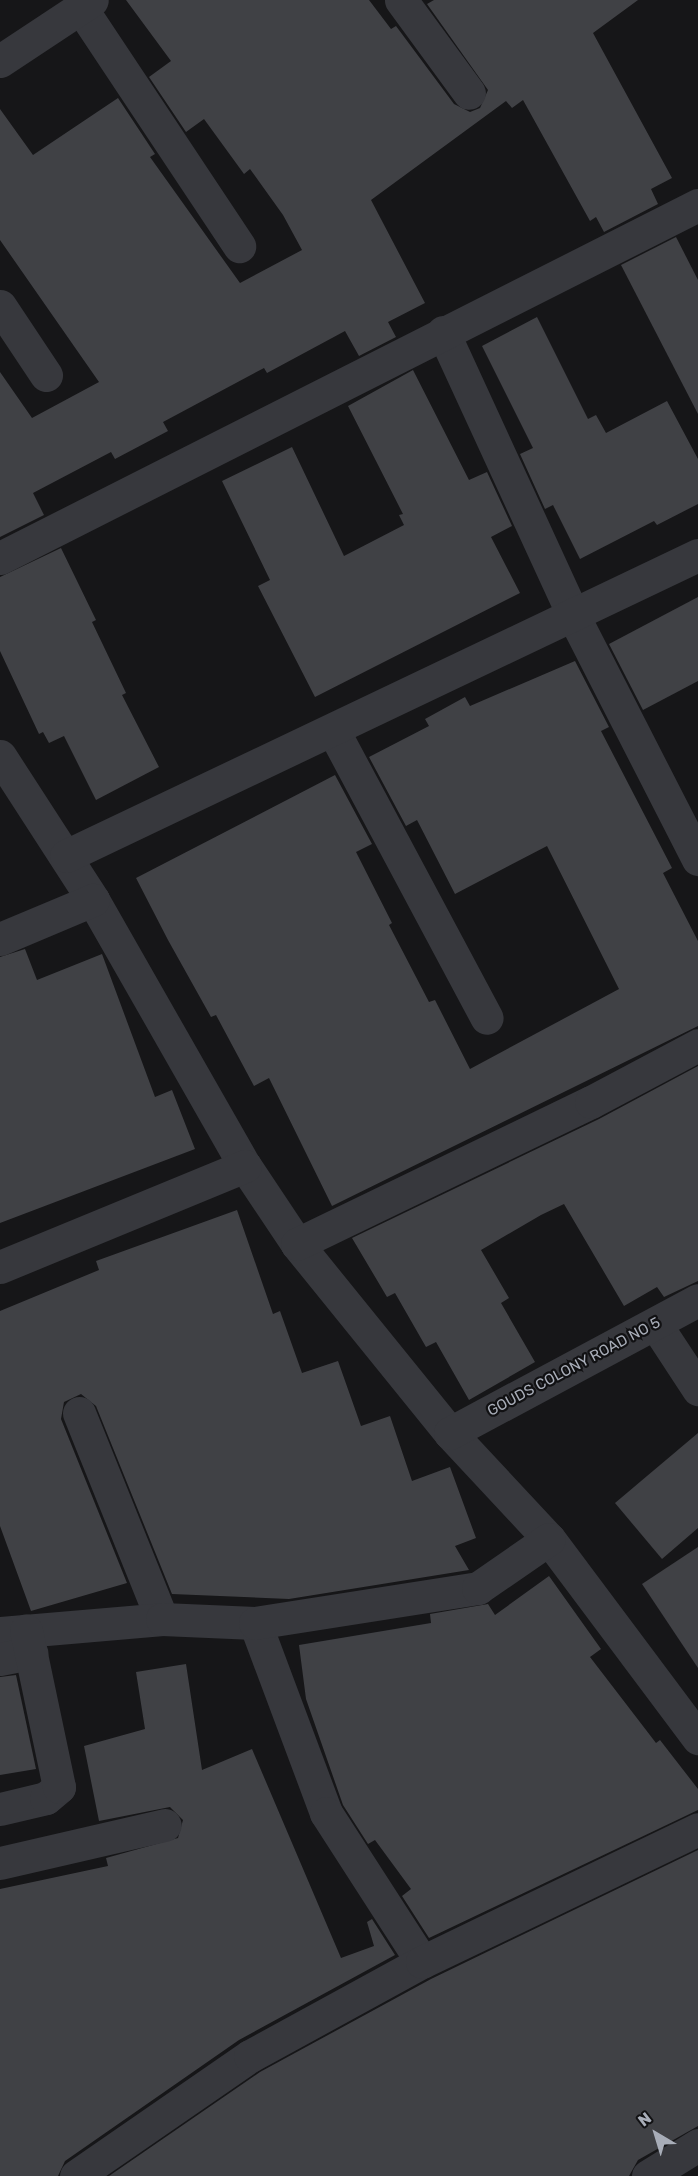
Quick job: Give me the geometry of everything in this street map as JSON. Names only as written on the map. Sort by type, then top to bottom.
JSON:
[{"type":"street","points":[[401,0],[470,93]]},
{"type":"street","points":[[0,61],[86,4],[239,246]]},
{"type":"street","points":[[0,558],[698,205]]},
{"type":"street","points":[[0,306],[46,375]]},
{"type":"street","points":[[443,332],[574,617],[698,859]]},
{"type":"street","points":[[66,856],[334,732],[698,555]]},
{"type":"street","points":[[334,732],[487,1018]]},
{"type":"street","points":[[0,756],[93,900],[245,1166],[297,1244],[450,1433],[549,1539],[698,1738]]},
{"type":"street","points":[[0,939],[93,900]]},
{"type":"street","points":[[297,1244],[591,1102],[698,1045]]},
{"type":"street","points":[[0,1267],[245,1166]]},
{"type":"street","name":"GOUDS COLONY ROAD NO 5","points":[[450,1433],[656,1325],[698,1300]]},
{"type":"street","points":[[656,1325],[698,1389]]},
{"type":"street","points":[[79,1413],[162,1619]]},
{"type":"street","points":[[0,1809],[46,1798],[59,1787],[14,1644],[162,1619],[255,1623],[478,1588],[549,1539]]},
{"type":"street","points":[[255,1623],[326,1813],[422,1962]]},
{"type":"street","points":[[0,1863],[165,1825]]},
{"type":"street","points":[[76,2176],[250,2056],[422,1962],[698,1829]]},
{"type":"street","points":[[648,2176],[698,2145]]},
{"type":"building","points":[[126,0],[369,0],[391,29],[396,26],[454,104],[470,112],[480,108],[488,90],[427,4],[434,0],[638,0],[593,33],[672,178],[651,189],[658,204],[604,232],[596,217],[590,221],[523,100],[512,108],[506,101],[371,200],[425,303],[388,322],[396,337],[359,356],[345,331],[267,373],[264,368],[163,422],[168,431],[115,459],[111,452],[33,493],[44,515],[0,537],[0,372],[32,418],[99,382],[0,240],[0,109],[33,155],[118,98],[155,154],[150,157],[240,283],[302,250],[283,215],[250,169],[244,174],[204,119],[186,132],[149,77],[171,61]]},
{"type":"building","points":[[676,237],[698,280],[698,414],[621,265]]},
{"type":"building","points":[[537,317],[588,419],[596,415],[606,433],[667,401],[698,459],[698,504],[657,525],[654,521],[580,559],[553,505],[545,509],[520,454],[533,448],[482,346]]},
{"type":"building","points":[[413,370],[469,480],[487,472],[512,526],[491,537],[520,593],[315,697],[258,586],[270,580],[222,481],[292,447],[344,556],[404,525],[399,515],[403,514],[348,406]]},
{"type":"building","points":[[61,548],[96,620],[92,622],[126,693],[122,695],[159,767],[96,800],[64,736],[49,743],[43,732],[39,734],[0,651],[0,577]]},
{"type":"building","points":[[698,597],[698,681],[643,710],[609,644]]},
{"type":"building","points":[[575,661],[609,727],[601,731],[672,868],[663,873],[698,941],[698,1026],[332,1206],[269,1078],[254,1086],[216,1015],[211,1017],[136,878],[335,775],[372,844],[356,852],[392,923],[389,925],[429,1002],[435,1000],[470,1069],[619,989],[547,846],[455,894],[417,820],[406,826],[369,757],[429,726],[425,719],[465,697],[470,706]]},
{"type":"building","points":[[25,949],[37,980],[102,954],[155,1097],[172,1090],[195,1149],[0,1223],[0,957]]},
{"type":"building","points":[[698,1066],[698,1281],[664,1297],[657,1287],[624,1306],[564,1204],[541,1215],[481,1250],[509,1298],[501,1303],[535,1362],[469,1400],[436,1342],[426,1347],[395,1293],[387,1297],[352,1238],[599,1119]]},
{"type":"building","points":[[237,1210],[273,1314],[280,1311],[302,1373],[338,1361],[361,1426],[390,1416],[412,1481],[450,1467],[476,1538],[455,1546],[469,1570],[289,1599],[172,1594],[96,1406],[81,1394],[64,1402],[61,1419],[127,1583],[31,1611],[0,1526],[0,1311],[99,1270],[96,1261]]},
{"type":"building","points":[[698,1433],[698,1528],[662,1559],[615,1503]]},
{"type":"building","points":[[698,1547],[698,1668],[642,1584]]},
{"type":"building","points":[[549,1576],[601,1649],[590,1657],[656,1743],[660,1740],[698,1789],[698,1810],[429,1938],[402,1896],[411,1889],[375,1840],[368,1844],[343,1805],[306,1699],[299,1645],[431,1623],[430,1614],[488,1604],[495,1615]]},
{"type":"building","points":[[186,1664],[202,1770],[252,1749],[341,1958],[374,1946],[367,1922],[372,1919],[395,1955],[239,2040],[65,2161],[58,2176],[0,2176],[0,1889],[108,1866],[106,1858],[178,1838],[183,1820],[170,1807],[99,1821],[84,1746],[145,1729],[136,1672]]},
{"type":"building","points":[[16,1675],[36,1769],[0,1775],[0,1677]]},
{"type":"building","points":[[698,1850],[698,2126],[638,2160],[629,2176],[109,2176],[260,2072],[431,1979]]}]
